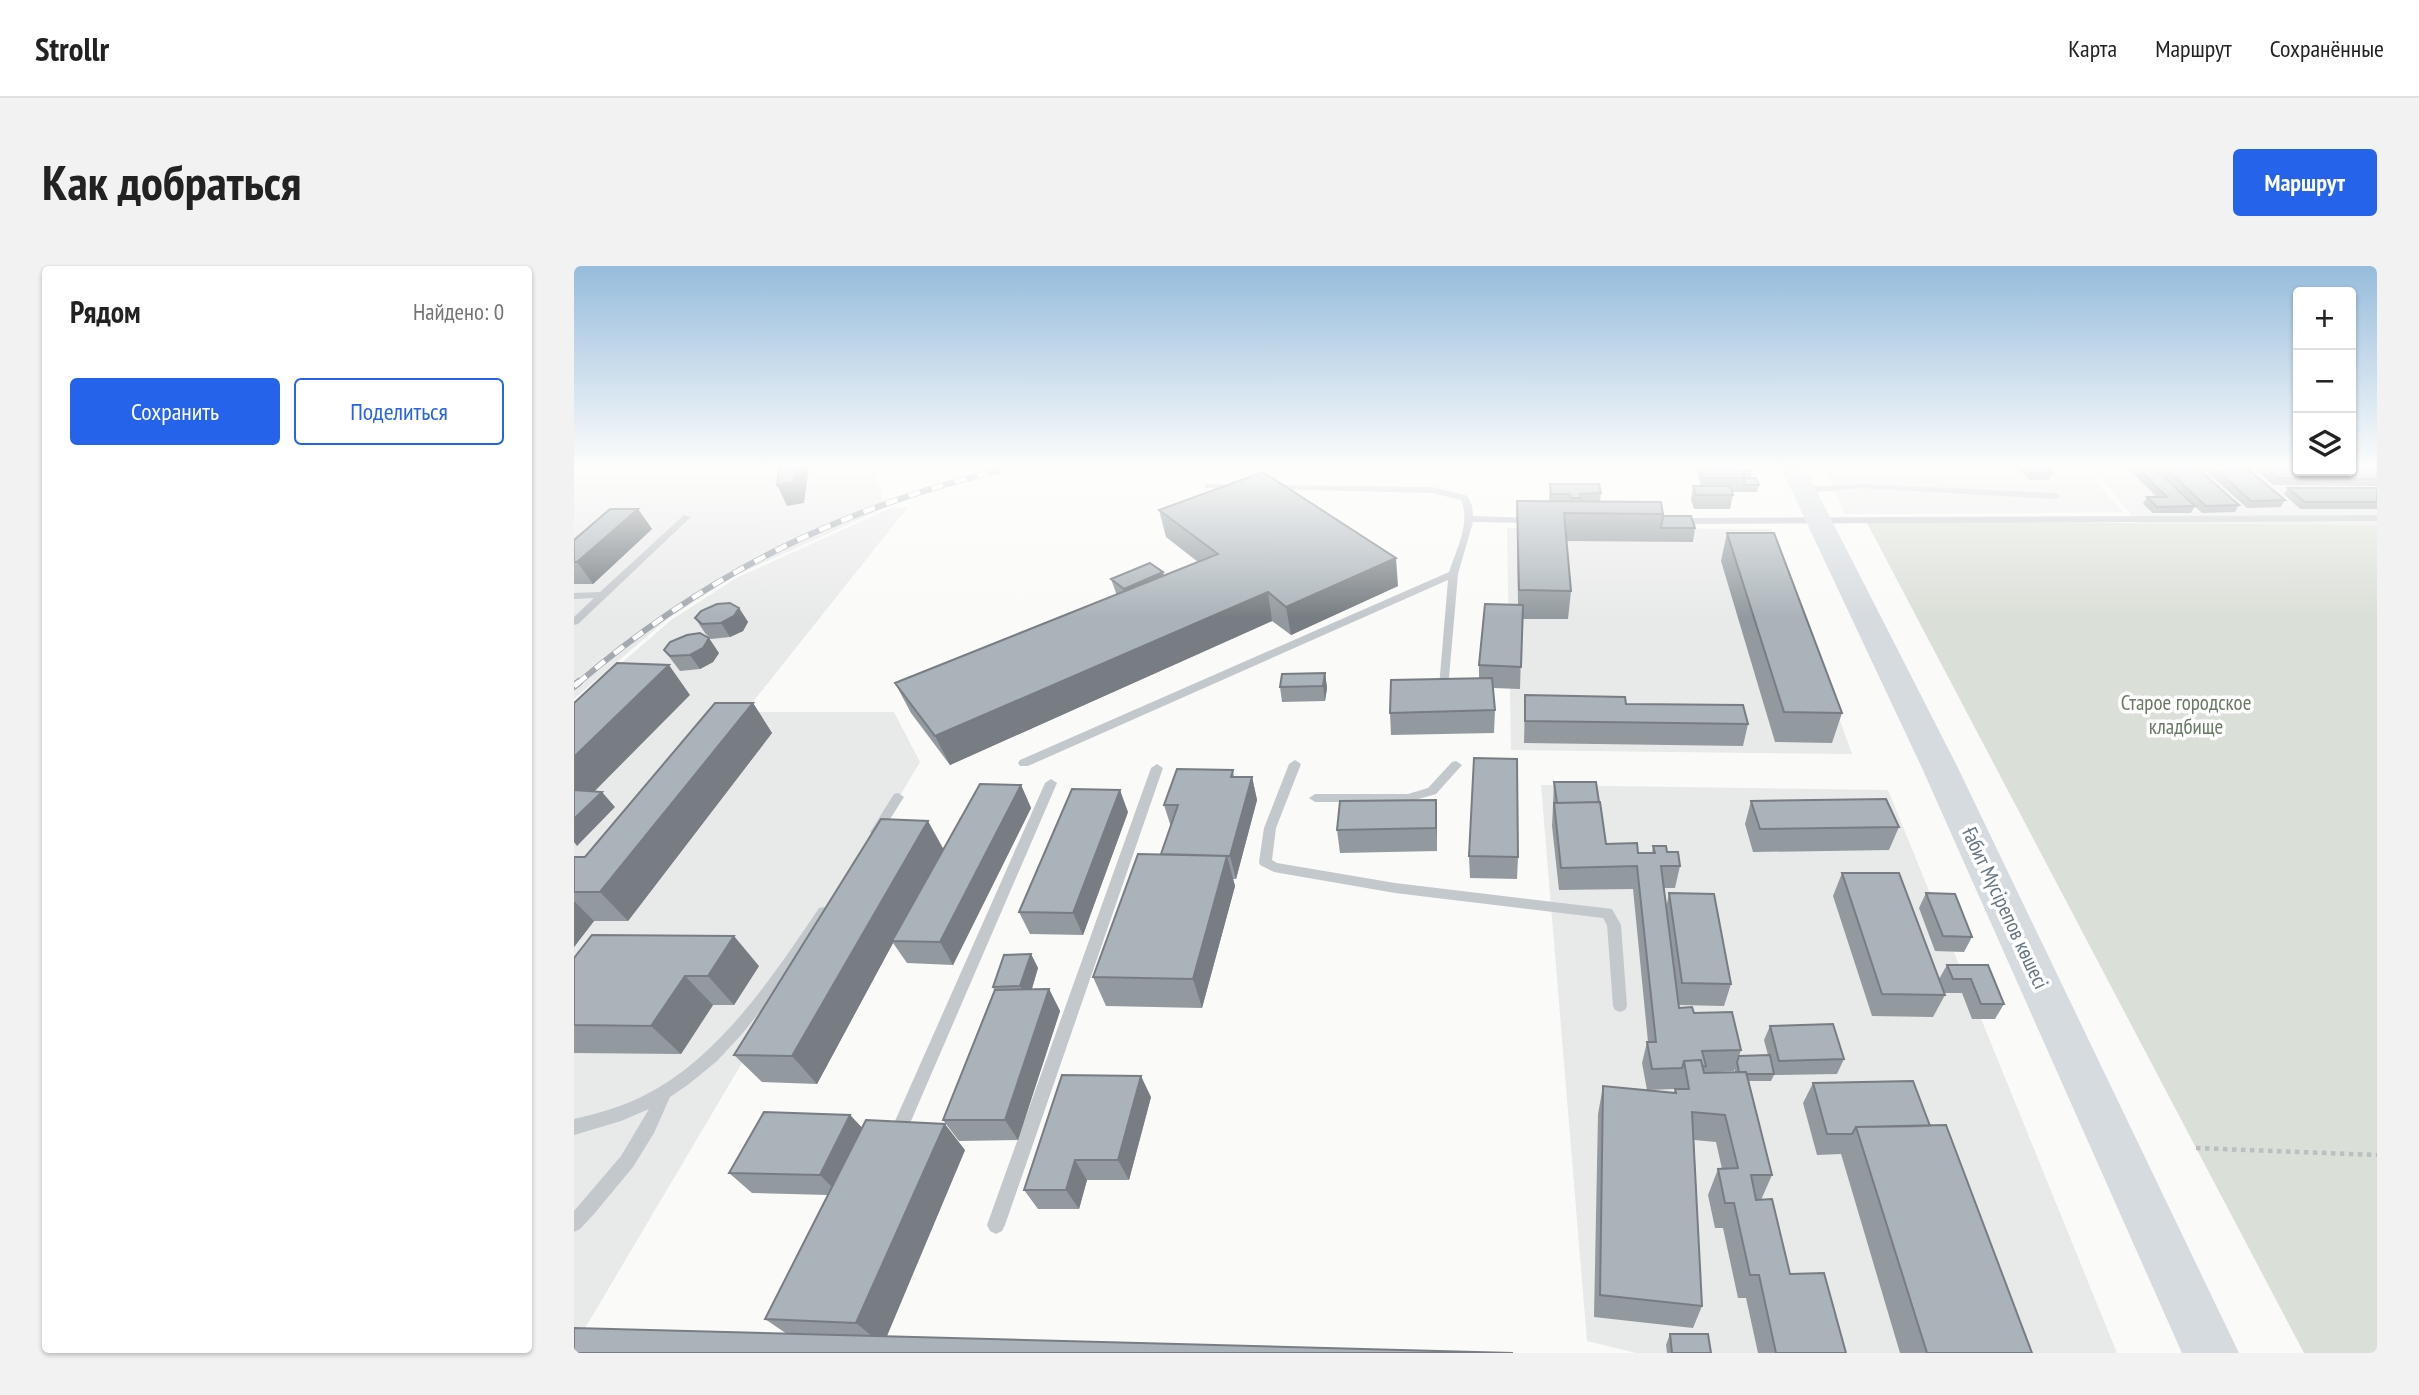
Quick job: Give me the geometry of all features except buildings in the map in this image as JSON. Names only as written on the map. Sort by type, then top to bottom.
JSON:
[{"type":"main road","name":"Ғабит Мүсірепов көшесі","points":[[1818,517],[1940,768],[2211,1353]]},
{"type":"lane","points":[[574,622],[687,517]]},
{"type":"lane","points":[[1672,521],[1692,517]]},
{"type":"lane","points":[[1849,517],[1853,519],[2377,518]]},
{"type":"lane","points":[[1444,687],[1452,574],[1469,519],[1537,520]]},
{"type":"lane","points":[[1024,763],[1452,574]]},
{"type":"lane","points":[[574,596],[603,595]]},
{"type":"lane","points":[[1295,764],[1270,828],[1265,862],[1274,867],[1395,888],[1607,913],[1614,925],[1620,1006]]},
{"type":"lane","points":[[1315,799],[1408,798],[1432,791],[1456,765]]},
{"type":"lane","points":[[996,1224],[1157,768]]},
{"type":"lane","points":[[903,1121],[1051,783]]},
{"type":"lane","points":[[867,846],[898,797]]},
{"type":"lane","points":[[574,1127],[622,1113],[664,1091],[699,1065],[741,1024],[790,963],[833,899]]},
{"type":"lane","points":[[574,1223],[599,1198],[627,1161],[655,1118],[664,1091]]},
{"type":"path","points":[[2196,1148],[2377,1155]]},
{"type":"shaded area","points":[[574,517],[866,517],[732,577],[666,620],[574,699]]},
{"type":"shaded area","points":[[871,517],[900,517],[745,712],[894,712],[920,762],[584,1330],[574,1330],[574,704],[671,620],[736,578]]},
{"type":"shaded area","points":[[2133,517],[2377,517],[2377,525],[2138,523]]},
{"type":"shaded area","points":[[1507,528],[1771,529],[1852,754],[1511,750]]},
{"type":"shaded area","points":[[1541,785],[1888,790],[2117,1353],[1636,1353],[1587,1341]]},
{"type":"green space","name":"Старое городское кладбище","points":[[1866,521],[2377,525],[2377,1353],[2304,1353]]},
{"type":"railway","points":[[577,684],[627,644],[729,576],[783,547],[852,517]]},
{"type":"railway","points":[[574,686],[579,682]]}]
